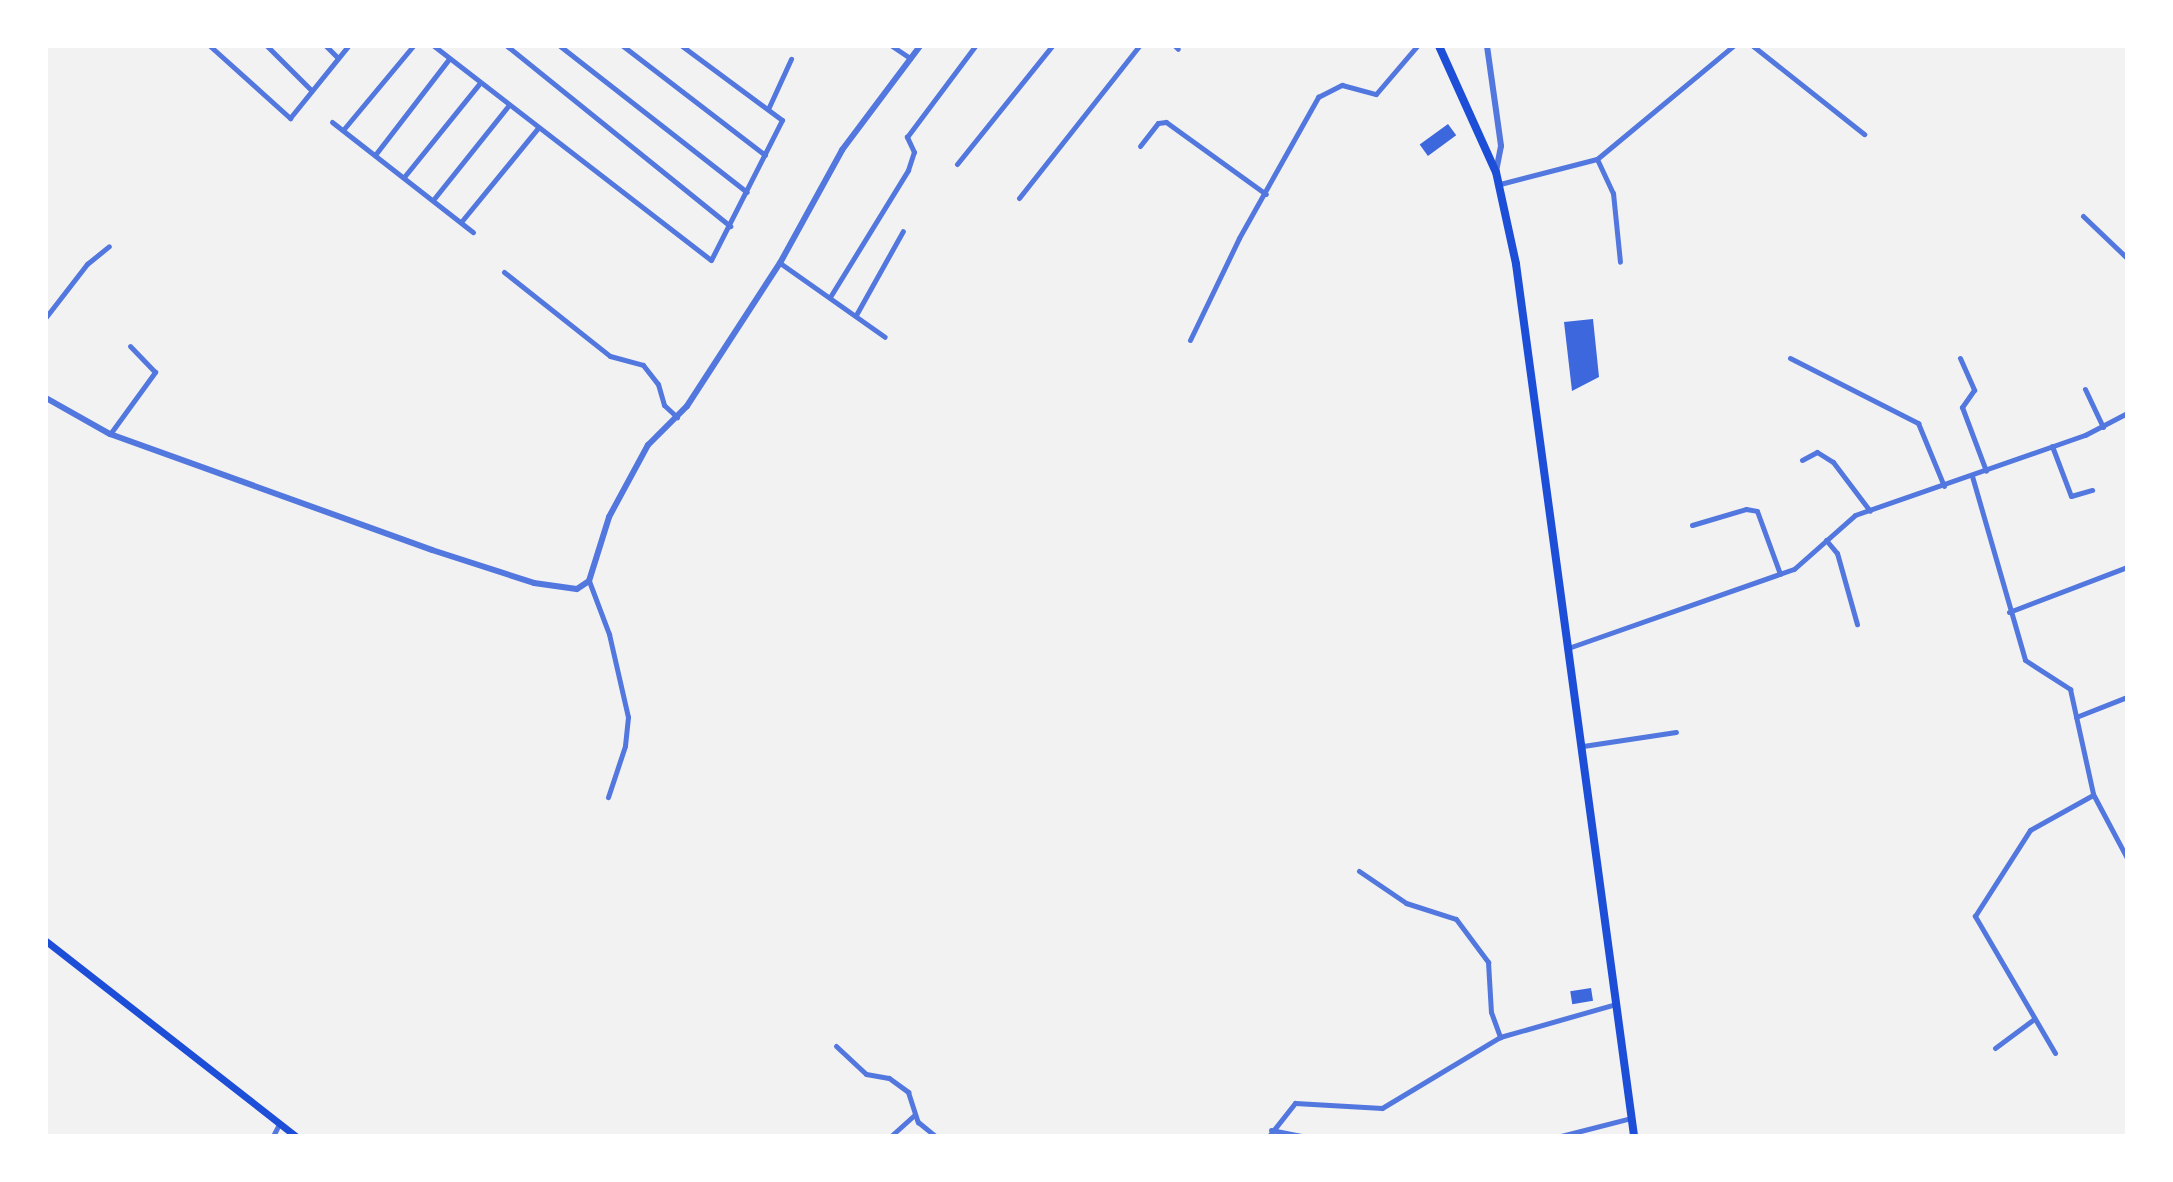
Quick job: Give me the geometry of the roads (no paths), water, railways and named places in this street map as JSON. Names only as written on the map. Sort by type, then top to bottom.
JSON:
[{"type":"highway","points":[[1439,46],[1496,172],[1521,290],[1634,1136]]},
{"type":"main road","points":[[46,941],[296,1136]]},
{"type":"street","points":[[210,46],[284,117],[292,116],[348,46]]},
{"type":"street","points":[[267,46],[311,90]]},
{"type":"street","points":[[326,46],[338,58]]},
{"type":"street","points":[[343,130],[413,46]]},
{"type":"street","points":[[434,46],[707,260],[714,257],[782,120],[769,107],[682,46]]},
{"type":"street","points":[[507,46],[730,226]]},
{"type":"street","points":[[560,46],[747,192]]},
{"type":"street","points":[[623,46],[765,155]]},
{"type":"street","points":[[892,46],[910,58]]},
{"type":"street","points":[[608,797],[625,746],[628,717],[609,634],[589,581],[609,517],[642,453],[678,418],[780,263],[842,150],[920,46]]},
{"type":"street","points":[[830,297],[908,170],[914,152],[907,137],[975,46]]},
{"type":"street","points":[[957,164],[1052,46]]},
{"type":"street","points":[[1019,198],[1139,46]]},
{"type":"street","points":[[1190,340],[1318,97],[1342,85],[1376,94],[1417,46]]},
{"type":"street","points":[[1487,46],[1501,146],[1496,172]]},
{"type":"street","points":[[1500,184],[1597,159],[1733,46]]},
{"type":"street","points":[[1753,46],[1864,134]]},
{"type":"street","points":[[375,155],[449,59]]},
{"type":"street","points":[[769,107],[791,59]]},
{"type":"street","points":[[404,177],[479,83]]},
{"type":"street","points":[[433,200],[508,106]]},
{"type":"street","points":[[332,122],[473,232]]},
{"type":"street","points":[[1140,146],[1158,123],[1166,122],[1266,194]]},
{"type":"street","points":[[461,222],[537,129]]},
{"type":"street","points":[[1597,159],[1613,193],[1620,262]]},
{"type":"street","points":[[2083,216],[2127,258]]},
{"type":"street","points":[[856,315],[903,231]]},
{"type":"street","points":[[46,317],[87,264],[109,246]]},
{"type":"street","points":[[780,263],[885,337]]},
{"type":"street","points":[[504,272],[614,359],[643,365],[658,384],[664,405],[678,418]]},
{"type":"street","points":[[110,434],[155,372],[130,346]]},
{"type":"street","points":[[1790,358],[1918,423],[1944,486]]},
{"type":"street","points":[[1960,358],[1974,390],[1962,407],[1986,471]]},
{"type":"street","points":[[2085,389],[2103,427]]},
{"type":"street","points":[[46,398],[110,434],[534,583],[568,590],[589,581]]},
{"type":"street","points":[[1571,647],[1780,574],[1805,563],[1844,521],[2103,427],[2127,413]]},
{"type":"street","points":[[2052,446],[2071,496],[2092,490]]},
{"type":"street","points":[[1802,460],[1817,452],[1833,462],[1870,511]]},
{"type":"street","points":[[1972,476],[2025,660],[2065,682],[2093,794],[2127,858]]},
{"type":"street","points":[[1692,525],[1746,509],[1757,511],[1780,574]]},
{"type":"street","points":[[1826,540],[1837,553],[1857,624]]},
{"type":"street","points":[[2009,612],[2127,567]]},
{"type":"street","points":[[2076,718],[2127,697]]},
{"type":"street","points":[[1583,746],[1676,732]]},
{"type":"street","points":[[2055,1053],[1975,916],[2030,830],[2093,794]]},
{"type":"street","points":[[1359,871],[1406,903],[1456,919],[1488,962],[1491,1012],[1500,1037]]},
{"type":"street","points":[[1270,1133],[1295,1103],[1382,1108],[1398,1103],[1500,1037],[1616,1004]]},
{"type":"street","points":[[1995,1048],[2034,1019]]},
{"type":"street","points":[[836,1046],[866,1074],[900,1086],[913,1102],[914,1115],[935,1136]]},
{"type":"street","points":[[891,1136],[914,1115]]},
{"type":"street","points":[[1561,1136],[1632,1118]]},
{"type":"street","points":[[273,1136],[279,1124]]},
{"type":"street","points":[[1270,1133],[1302,1136]]}]
